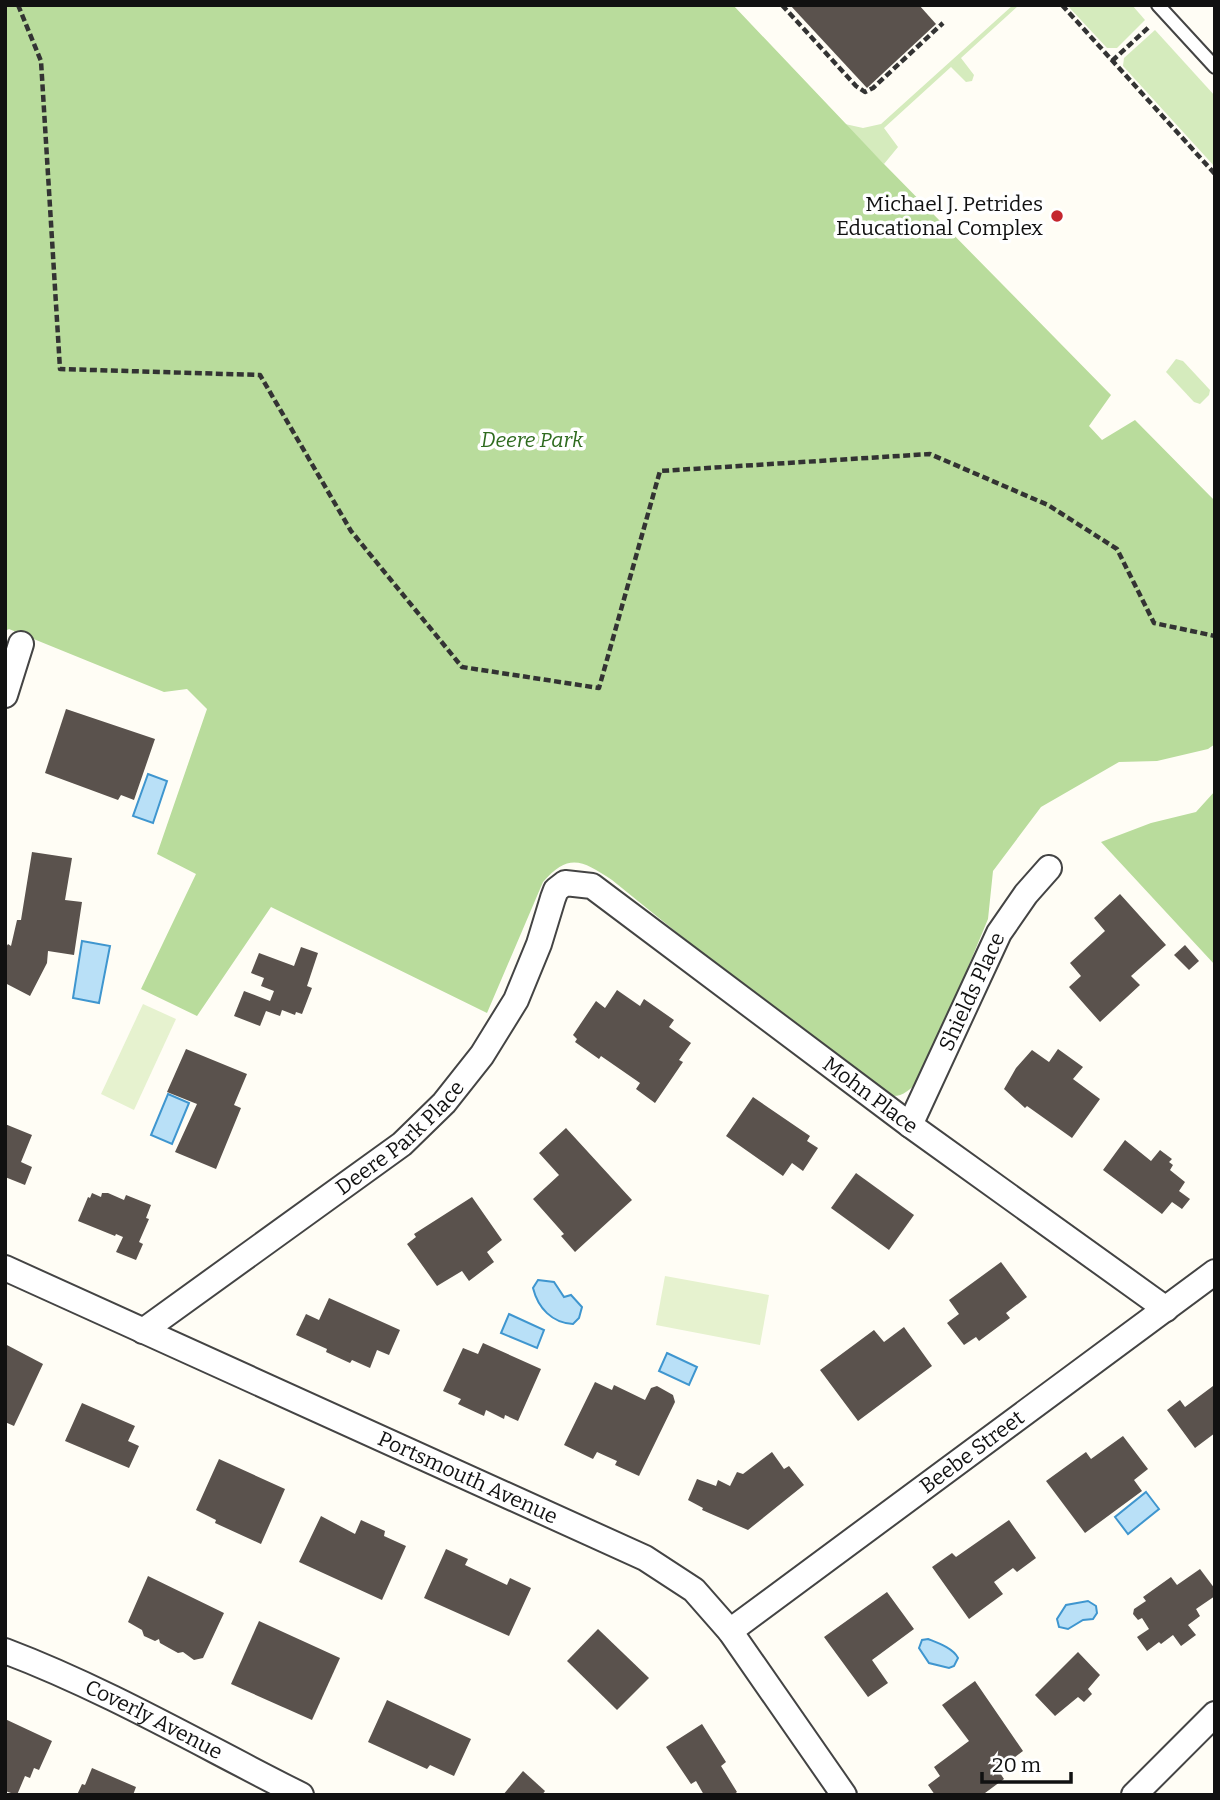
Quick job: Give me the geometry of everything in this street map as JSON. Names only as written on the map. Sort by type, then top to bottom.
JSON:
[{"type":"street","points":[[5,695],[21,644]]},
{"type":"street","name":"Shields Place","points":[[910,1125],[999,933],[1026,894],[1049,868]]},
{"type":"street","name":"Deere Park Place","points":[[143,1331],[402,1144],[444,1103],[482,1055],[516,1000],[539,944],[556,890],[565,883],[576,883]]},
{"type":"street","name":"Mohn Place","points":[[576,883],[592,887],[910,1125],[1166,1309]]},
{"type":"street","name":"Portsmouth Avenue","points":[[5,1268],[645,1558],[694,1590],[730,1632],[845,1795]]},
{"type":"street","name":"Beebe Street","points":[[730,1632],[1215,1272]]},
{"type":"street","name":"Coverly Avenue","points":[[5,1651],[43,1665],[301,1795]]},
{"type":"street","points":[[1134,1795],[1215,1714]]},
{"type":"lane","points":[[1158,5],[1215,67]]},
{"type":"path","points":[[18,5],[41,61],[60,369],[260,375],[351,531],[462,667],[599,688],[660,471],[930,454],[1048,505],[1117,549],[1154,623],[1215,636]]},
{"type":"path","points":[[782,5],[856,86],[865,92],[873,88],[943,23]]},
{"type":"path","points":[[1062,5],[1215,174]]},
{"type":"path","points":[[1112,61],[1144,32]]},
{"type":"green space","name":"Deere Park","points":[[5,5],[733,5],[884,164],[1111,395],[1089,426],[1102,440],[1135,420],[1215,501],[1215,744],[1208,749],[1157,761],[1119,762],[1041,807],[993,871],[988,919],[923,1076],[908,1091],[895,1096],[881,1093],[863,1083],[612,880],[584,864],[569,863],[561,866],[543,882],[487,1013],[271,907],[197,1016],[141,989],[196,874],[157,854],[207,709],[187,689],[164,692],[9,629],[5,631]]},
{"type":"green space","points":[[1013,5],[1019,5],[961,58],[974,75],[972,81],[966,82],[951,67],[884,128],[898,147],[884,164],[845,124],[863,128],[881,124]]},
{"type":"green space","points":[[1067,5],[1132,5],[1145,20],[1117,48],[1107,48]]},
{"type":"green space","points":[[1155,30],[1215,96],[1215,167],[1123,66],[1124,58]]},
{"type":"green space","points":[[1176,359],[1183,361],[1210,390],[1200,404],[1194,402],[1166,372]]},
{"type":"green space","points":[[1215,791],[1215,965],[1101,842],[1151,823],[1196,812]]},
{"type":"green space","points":[[143,1004],[176,1019],[134,1110],[101,1094]]},
{"type":"green space","points":[[665,1276],[769,1295],[760,1345],[656,1325]]},
{"type":"water","points":[[148,774],[167,781],[153,823],[133,816]]},
{"type":"water","points":[[82,941],[110,946],[99,1003],[73,998]]},
{"type":"water","points":[[168,1094],[189,1103],[172,1144],[151,1135]]},
{"type":"water","points":[[538,1280],[554,1282],[564,1297],[571,1295],[582,1307],[579,1318],[573,1324],[559,1321],[542,1308],[533,1288]]},
{"type":"water","points":[[509,1314],[544,1330],[537,1348],[501,1333]]},
{"type":"water","points":[[667,1353],[697,1367],[689,1385],[659,1371]]},
{"type":"water","points":[[1146,1492],[1159,1509],[1128,1534],[1115,1517]]},
{"type":"water","points":[[1088,1601],[1096,1606],[1097,1613],[1093,1619],[1083,1620],[1068,1629],[1059,1627],[1057,1619],[1066,1605]]},
{"type":"water","points":[[928,1639],[956,1654],[958,1658],[954,1666],[949,1668],[929,1663],[919,1648],[922,1640]]},
{"type":"building","points":[[790,5],[919,5],[936,24],[867,88]]},
{"type":"building","points":[[66,709],[155,739],[134,800],[121,795],[118,800],[45,773]]},
{"type":"building","points":[[32,852],[72,858],[65,900],[82,902],[74,955],[48,951],[47,963],[30,996],[5,983],[5,949],[8,944],[11,946],[17,920],[21,920]]},
{"type":"building","points":[[1120,894],[1166,945],[1131,976],[1140,985],[1100,1022],[1069,987],[1081,976],[1070,963],[1105,931],[1094,918]]},
{"type":"building","points":[[1185,945],[1199,961],[1189,970],[1174,955]]},
{"type":"building","points":[[301,947],[318,953],[307,986],[312,988],[302,1014],[296,1012],[295,1015],[282,1010],[280,1016],[266,1011],[260,1026],[234,1016],[244,991],[270,1001],[274,991],[261,986],[264,978],[251,973],[259,953],[294,966]]},
{"type":"building","points":[[617,990],[640,1006],[644,999],[674,1020],[669,1027],[691,1043],[679,1060],[683,1062],[655,1103],[636,1089],[640,1083],[575,1042],[577,1039],[573,1035],[596,1001],[605,1008]]},
{"type":"building","points":[[186,1049],[247,1074],[234,1105],[241,1108],[216,1169],[175,1152],[197,1104],[167,1092]]},
{"type":"building","points":[[1058,1049],[1083,1067],[1073,1079],[1100,1099],[1072,1138],[1027,1106],[1025,1108],[1004,1089],[1016,1068],[1032,1050],[1049,1062]]},
{"type":"building","points":[[753,1097],[810,1136],[807,1141],[818,1148],[803,1171],[792,1163],[783,1176],[726,1136]]},
{"type":"building","points":[[5,1124],[32,1135],[21,1162],[32,1167],[25,1185],[5,1177]]},
{"type":"building","points":[[566,1128],[632,1200],[575,1252],[561,1236],[564,1234],[533,1199],[559,1175],[539,1153]]},
{"type":"building","points":[[1125,1140],[1151,1161],[1160,1150],[1172,1159],[1169,1162],[1173,1165],[1170,1170],[1185,1182],[1179,1191],[1190,1199],[1182,1209],[1172,1202],[1162,1214],[1103,1170]]},
{"type":"building","points":[[856,1173],[914,1215],[889,1250],[831,1208]]},
{"type":"building","points":[[92,1193],[101,1197],[102,1193],[108,1193],[124,1200],[126,1195],[151,1205],[146,1218],[149,1219],[139,1242],[143,1244],[136,1260],[116,1252],[123,1237],[78,1221]]},
{"type":"building","points":[[472,1197],[502,1240],[487,1252],[494,1262],[469,1281],[462,1271],[437,1286],[407,1244],[416,1237],[414,1234]]},
{"type":"building","points":[[1001,1262],[1027,1297],[1006,1313],[1010,1318],[979,1341],[976,1337],[964,1345],[947,1323],[959,1314],[949,1300]]},
{"type":"building","points":[[329,1298],[400,1330],[389,1355],[377,1350],[370,1368],[352,1360],[350,1363],[296,1335],[306,1314],[319,1320]]},
{"type":"building","points":[[904,1327],[932,1366],[858,1421],[820,1370],[874,1330],[884,1342]]},
{"type":"building","points":[[483,1343],[541,1369],[518,1421],[505,1415],[504,1419],[486,1410],[484,1416],[458,1404],[461,1399],[443,1391],[463,1348],[478,1354]]},
{"type":"building","points":[[5,1344],[43,1364],[14,1426],[5,1422]]},
{"type":"building","points":[[595,1382],[612,1390],[614,1385],[645,1400],[651,1388],[657,1386],[673,1395],[675,1402],[639,1476],[615,1465],[617,1461],[597,1452],[593,1459],[564,1445]]},
{"type":"building","points":[[1213,1386],[1215,1433],[1195,1448],[1167,1410],[1180,1400],[1185,1407]]},
{"type":"building","points":[[82,1403],[135,1426],[128,1441],[139,1446],[129,1468],[65,1441]]},
{"type":"building","points":[[1123,1436],[1148,1469],[1134,1480],[1142,1491],[1085,1533],[1046,1481],[1086,1452],[1091,1459]]},
{"type":"building","points":[[772,1452],[784,1469],[789,1466],[804,1485],[748,1530],[702,1510],[703,1508],[688,1500],[697,1479],[716,1486],[718,1480],[730,1486],[737,1472],[743,1474]]},
{"type":"building","points":[[219,1459],[285,1489],[261,1544],[215,1523],[216,1520],[196,1510]]},
{"type":"building","points":[[321,1516],[355,1534],[361,1520],[385,1531],[384,1536],[406,1546],[382,1600],[299,1562]]},
{"type":"building","points":[[1009,1520],[1036,1558],[1017,1572],[1013,1568],[994,1582],[1003,1594],[969,1619],[932,1567],[952,1553],[956,1557]]},
{"type":"building","points":[[446,1549],[468,1559],[465,1565],[507,1585],[510,1578],[531,1588],[509,1636],[424,1598]]},
{"type":"building","points":[[1200,1569],[1215,1589],[1215,1596],[1196,1609],[1200,1616],[1188,1625],[1196,1635],[1181,1646],[1173,1635],[1147,1651],[1137,1637],[1149,1629],[1142,1618],[1138,1620],[1133,1614],[1134,1609],[1146,1601],[1143,1597],[1171,1577],[1177,1585]]},
{"type":"building","points":[[148,1576],[224,1613],[203,1658],[194,1660],[183,1652],[178,1653],[160,1643],[159,1639],[155,1641],[144,1636],[142,1630],[128,1622]]},
{"type":"building","points":[[887,1592],[914,1629],[872,1660],[888,1683],[868,1697],[824,1637]]},
{"type":"building","points":[[259,1621],[340,1658],[312,1720],[231,1684]]},
{"type":"building","points":[[598,1629],[649,1678],[617,1710],[567,1661]]},
{"type":"building","points":[[1078,1652],[1100,1675],[1088,1689],[1092,1694],[1084,1702],[1078,1697],[1055,1716],[1035,1695]]},
{"type":"building","points":[[975,1681],[1023,1751],[998,1770],[1004,1779],[985,1793],[986,1795],[935,1795],[928,1785],[940,1776],[934,1767],[969,1741],[942,1705]]},
{"type":"building","points":[[387,1700],[471,1739],[454,1776],[430,1765],[427,1769],[368,1742]]},
{"type":"building","points":[[5,1719],[52,1741],[39,1770],[34,1768],[30,1778],[25,1776],[17,1795],[5,1791]]},
{"type":"building","points":[[702,1724],[726,1762],[721,1766],[737,1792],[733,1795],[704,1795],[696,1781],[691,1784],[666,1747]]},
{"type":"building","points":[[92,1768],[136,1787],[133,1795],[77,1795],[82,1784],[85,1785]]},
{"type":"building","points":[[523,1771],[545,1791],[542,1795],[503,1795]]},
{"type":"place","name":"Michael J. Petrides Educational Complex","points":[[1057,216]]}]
